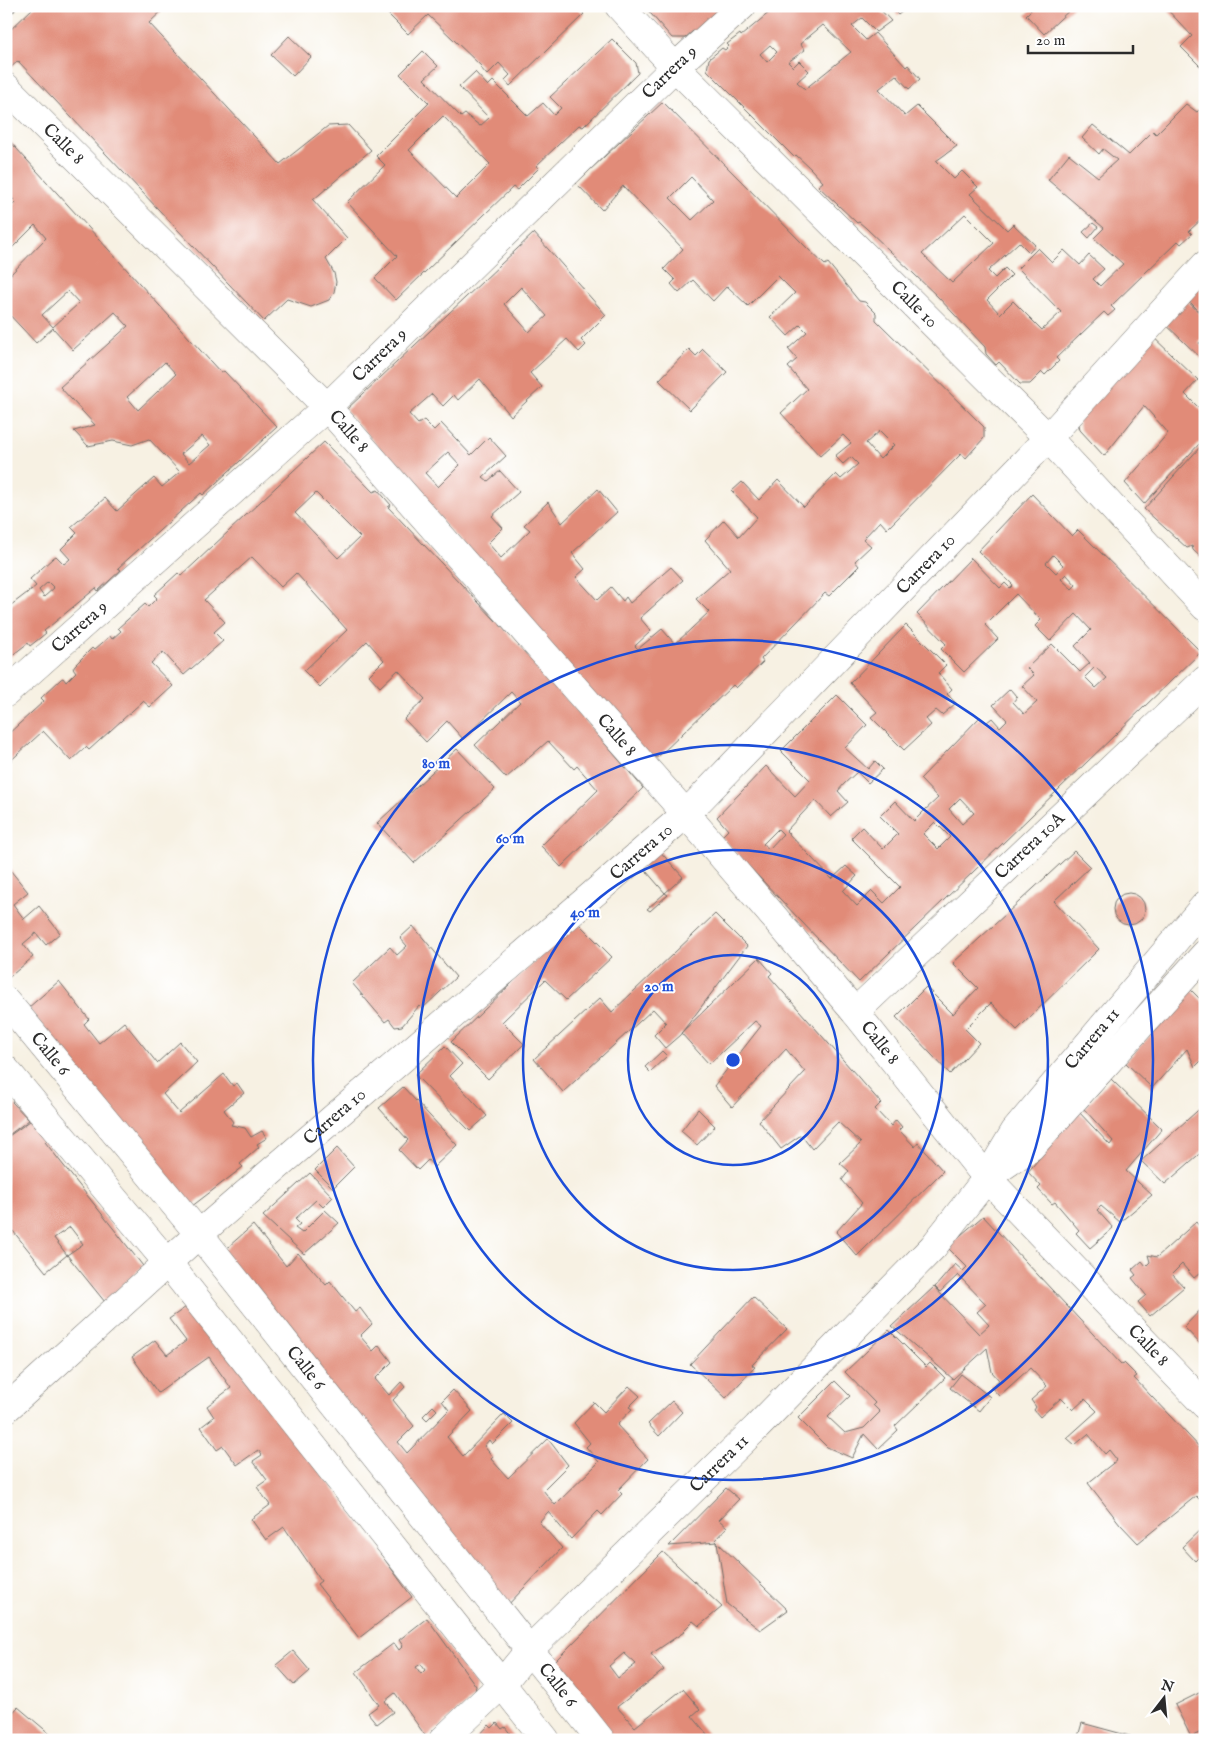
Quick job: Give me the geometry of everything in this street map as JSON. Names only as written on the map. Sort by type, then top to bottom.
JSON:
[{"type":"street","name":"Calle 10","points":[[619,6],[676,67],[1048,438],[1205,606]]},
{"type":"street","name":"Carrera 9","points":[[6,693],[326,407],[676,67],[742,6]]},
{"type":"street","name":"Calle 8","points":[[6,88],[326,407],[686,814],[855,1012],[987,1178],[1205,1405]]},
{"type":"street","name":"Carrera 10","points":[[6,1409],[199,1234],[686,814],[1048,438],[1205,265]]},
{"type":"street","name":"Carrera 10A","points":[[855,1012],[1205,680]]},
{"type":"street","name":"Carrera 11","points":[[443,1740],[501,1684],[530,1649],[757,1427],[933,1247],[987,1178],[1015,1131],[1205,905]]},
{"type":"street","name":"Carrera 11","points":[[987,1178],[1030,1147],[1205,954]]},
{"type":"street","name":"Calle 6","points":[[6,1001],[199,1234],[601,1740]]},
{"type":"street","points":[[6,1070],[167,1262],[546,1740]]},
{"type":"path","points":[[6,17],[18,6]]},
{"type":"building","points":[[35,6],[167,6],[149,23],[280,164],[328,126],[348,125],[371,150],[313,200],[347,238],[326,259],[334,273],[336,282],[334,292],[329,300],[311,307],[287,299],[264,321],[18,61],[8,70],[6,67],[6,34]]},
{"type":"building","points":[[380,6],[576,6],[584,14],[510,86],[505,80],[510,75],[499,63],[487,75],[481,66],[428,15],[408,34]]},
{"type":"building","points":[[644,6],[727,6],[696,34],[693,31],[685,38],[672,38]]},
{"type":"building","points":[[777,6],[877,6],[891,21],[876,32],[862,18],[852,26],[866,40],[875,33],[906,67],[908,65],[920,79],[909,89],[896,75],[879,89],[905,116],[917,106],[957,146],[936,161],[954,179],[962,171],[978,187],[970,194],[1007,230],[1013,224],[1035,245],[1029,252],[1019,242],[988,271],[995,278],[1005,268],[1012,275],[987,300],[1000,314],[1013,301],[1042,330],[1061,312],[1018,268],[1038,248],[1052,262],[1064,250],[1080,265],[1089,255],[1104,269],[1093,279],[1100,286],[1123,264],[1094,238],[1104,228],[1048,180],[1069,154],[1098,177],[1117,160],[1103,149],[1099,154],[1082,138],[1093,125],[1129,155],[1153,131],[1156,134],[1186,104],[1197,112],[1205,105],[1205,216],[1189,231],[1192,234],[1181,244],[1178,241],[1111,306],[1115,310],[1108,316],[1104,312],[1056,358],[1059,361],[1045,375],[1042,372],[1030,384],[1020,384],[999,362],[996,365],[986,354],[985,347],[938,297],[866,228],[859,222],[857,223],[818,186],[823,182],[810,168],[796,155],[794,157],[707,70],[709,59],[722,48],[725,50],[729,46],[727,44],[740,34],[741,36]],"holes":[[[823,25],[851,52],[805,89],[797,82],[809,71],[799,61],[793,67],[788,62],[805,50],[800,44]],[[770,45],[777,52],[767,62],[760,54]],[[965,214],[994,243],[952,283],[922,254]]]},
{"type":"building","points":[[889,6],[909,6],[898,15]]},
{"type":"building","points":[[1035,6],[1074,6],[1044,34],[1026,15]]},
{"type":"building","points":[[1164,6],[1205,6],[1205,71],[1181,47],[1192,36]]},
{"type":"building","points":[[289,36],[311,57],[293,76],[271,55]]},
{"type":"building","points":[[612,39],[636,63],[638,73],[583,127],[579,125],[536,166],[539,168],[517,190],[513,187],[396,300],[375,278],[397,256],[347,202],[385,165],[376,156],[429,103],[400,74],[423,51],[438,66],[424,79],[461,117],[465,114],[480,126],[489,118],[459,87],[475,72],[488,86],[493,81],[528,116],[543,103],[554,115],[561,108],[550,97]],"holes":[[[443,116],[490,164],[456,198],[409,150]]]},
{"type":"building","points":[[663,102],[807,248],[825,265],[828,263],[859,301],[865,302],[876,313],[876,320],[984,427],[984,438],[966,458],[961,454],[887,529],[880,521],[863,539],[871,546],[855,561],[859,566],[829,596],[825,593],[761,659],[763,662],[736,688],[733,685],[658,757],[645,756],[346,410],[534,233],[606,315],[581,340],[586,345],[579,352],[567,339],[530,373],[542,387],[511,416],[480,379],[458,400],[454,395],[443,406],[432,394],[409,414],[418,424],[424,420],[434,430],[441,423],[471,455],[489,437],[506,456],[483,477],[488,481],[500,471],[519,492],[492,516],[503,528],[488,543],[501,558],[530,530],[524,525],[548,502],[562,523],[598,489],[617,512],[572,553],[585,569],[576,577],[597,600],[611,587],[623,601],[626,597],[630,603],[671,567],[683,580],[640,618],[651,631],[635,646],[638,649],[662,629],[675,644],[709,612],[696,599],[730,569],[705,540],[724,520],[739,537],[757,517],[732,491],[742,482],[759,500],[778,480],[804,507],[836,474],[841,479],[858,464],[851,457],[843,464],[835,456],[851,443],[843,435],[820,456],[781,413],[807,389],[788,367],[797,359],[788,349],[807,332],[800,325],[788,336],[770,317],[795,293],[778,276],[748,306],[727,286],[713,301],[693,280],[679,293],[671,284],[675,280],[664,269],[683,249],[623,186],[602,210],[576,183]],"holes":[[[691,177],[713,200],[692,220],[670,198]],[[521,287],[547,316],[529,332],[504,304]],[[880,431],[894,445],[880,459],[866,443]],[[448,452],[460,465],[438,487],[425,473]]]},
{"type":"building","points":[[6,137],[221,373],[224,371],[277,427],[203,495],[201,493],[118,568],[121,570],[98,591],[96,588],[44,631],[46,633],[30,646],[28,643],[6,660],[6,609],[36,586],[30,579],[53,558],[56,556],[64,564],[70,559],[61,549],[77,533],[71,527],[105,498],[117,511],[154,478],[162,487],[180,472],[149,439],[132,445],[113,441],[88,446],[74,431],[95,425],[60,387],[128,326],[115,312],[73,350],[53,328],[36,343],[6,311],[6,274],[8,277],[46,238],[35,225],[6,254],[6,211],[16,202],[6,192]],"holes":[[[68,291],[79,303],[53,327],[42,315]],[[165,362],[176,374],[138,410],[127,397]],[[202,436],[210,445],[189,463],[181,454]],[[48,582],[54,588],[44,597],[39,590]]]},
{"type":"building","points":[[1093,223],[1098,227],[1089,238],[1083,232]]},
{"type":"building","points":[[1205,281],[1205,317],[1188,300]]},
{"type":"building","points":[[1183,297],[1205,318],[1205,337],[1199,343],[1205,349],[1205,362],[1161,320]]},
{"type":"building","points":[[1148,332],[1198,380],[1185,394],[1205,414],[1205,468],[1203,470],[1205,472],[1205,561],[1193,550],[1192,546],[1187,548],[1144,509],[1202,445],[1200,443],[1144,504],[1125,483],[1168,433],[1164,428],[1144,406],[1104,456],[1080,430],[1078,419]]},
{"type":"building","points":[[689,349],[696,356],[703,349],[727,372],[690,410],[659,380]]},
{"type":"building","points":[[324,442],[373,492],[378,490],[391,505],[388,507],[496,621],[497,618],[502,623],[500,625],[547,676],[643,788],[561,867],[541,846],[598,790],[577,766],[574,769],[548,741],[506,778],[475,745],[520,702],[511,692],[463,739],[447,721],[426,742],[404,719],[425,699],[398,670],[380,687],[369,675],[384,660],[367,641],[320,687],[304,671],[347,630],[296,573],[281,587],[252,557],[204,600],[225,622],[214,632],[223,641],[184,675],[163,652],[151,663],[173,686],[150,707],[143,701],[89,750],[86,747],[71,761],[43,731],[6,765],[6,736],[44,701],[41,698],[61,679],[63,678],[66,682],[76,672],[73,668],[75,665],[92,648],[94,650],[110,636],[112,639],[121,631],[118,628],[145,604],[148,607],[157,598],[154,595],[178,573],[181,576]],"holes":[[[316,493],[360,537],[338,558],[295,513]]]},
{"type":"building","points":[[1032,494],[1072,536],[1078,530],[1201,652],[859,982],[721,837],[728,830],[717,817],[766,766],[795,796],[810,780],[781,751],[837,695],[867,725],[845,748],[868,769],[875,761],[883,769],[868,783],[857,772],[844,784],[838,791],[848,802],[831,817],[815,800],[786,831],[832,879],[846,866],[857,876],[843,891],[857,906],[872,891],[884,903],[900,887],[851,838],[862,827],[883,849],[898,834],[880,816],[895,801],[914,821],[938,798],[920,779],[980,717],[986,723],[992,718],[1000,727],[1007,720],[993,705],[1010,689],[1017,697],[1013,702],[1024,714],[1037,702],[1022,686],[1034,675],[1027,668],[1052,644],[1080,672],[1090,663],[1075,646],[1091,630],[1076,614],[1050,641],[1035,626],[1041,620],[1016,594],[985,625],[998,639],[964,672],[941,649],[946,644],[917,614],[971,558],[1000,588],[1005,583],[1010,588],[1013,585],[978,551]],"holes":[[[1053,555],[1063,565],[1056,573],[1046,563]],[[1066,574],[1076,585],[1072,589],[1061,579]],[[1095,667],[1107,678],[1096,688],[1085,677]],[[960,798],[974,813],[962,824],[949,809]],[[935,822],[950,837],[938,849],[923,834]],[[778,829],[783,834],[769,849],[763,844]]]},
{"type":"building","points":[[906,625],[946,665],[938,673],[952,689],[947,694],[956,703],[942,715],[936,710],[926,719],[931,725],[904,750],[871,717],[877,712],[850,683]]},
{"type":"building","points":[[457,749],[495,789],[414,863],[377,823]]},
{"type":"building","points":[[657,848],[683,877],[665,893],[640,864]]},
{"type":"building","points":[[1074,851],[1090,867],[1054,901],[1099,949],[1017,1030],[991,1003],[965,1029],[979,1043],[950,1074],[896,1017],[926,987],[953,1014],[978,988],[953,963]]},
{"type":"building","points":[[6,865],[28,892],[13,904],[24,919],[39,906],[60,933],[46,945],[36,933],[23,944],[33,957],[6,980]]},
{"type":"building","points":[[665,893],[668,895],[650,911],[647,909]]},
{"type":"building","points":[[1129,893],[1141,897],[1145,909],[1141,921],[1129,925],[1117,921],[1113,909],[1117,897]]},
{"type":"building","points":[[715,914],[747,946],[680,1035],[665,1048],[654,1035],[666,1023],[653,1009],[563,1092],[534,1059],[600,998],[612,1012]]},
{"type":"building","points":[[576,921],[612,957],[566,1000],[545,980],[502,1022],[524,1044],[488,1079],[451,1042]]},
{"type":"building","points":[[413,926],[456,977],[422,1009],[419,1006],[402,1026],[395,1027],[389,1019],[385,1022],[352,983],[390,947],[397,955],[407,946],[400,938]]},
{"type":"building","points":[[759,958],[772,973],[769,976],[881,1103],[875,1109],[891,1126],[896,1120],[902,1127],[899,1130],[915,1147],[918,1143],[943,1171],[857,1256],[836,1232],[862,1203],[842,1180],[849,1171],[840,1163],[861,1143],[838,1122],[812,1149],[801,1135],[781,1149],[759,1121],[805,1072],[786,1049],[732,1107],[714,1086],[761,1026],[755,1021],[709,1064],[681,1033]]},
{"type":"building","points":[[59,981],[89,1019],[84,1024],[99,1043],[124,1022],[157,1063],[180,1042],[197,1062],[163,1094],[179,1113],[224,1074],[233,1086],[237,1083],[244,1093],[224,1110],[233,1122],[231,1125],[245,1128],[251,1137],[262,1131],[267,1138],[257,1144],[259,1147],[240,1164],[243,1167],[187,1210],[28,1008]]},
{"type":"building","points":[[1189,988],[1205,1004],[1205,1057],[1195,1067],[1187,1049],[1152,1088],[1125,1062],[1163,1022],[1160,1019]]},
{"type":"building","points":[[445,1046],[462,1064],[450,1076],[487,1116],[470,1131],[415,1075]]},
{"type":"building","points":[[662,1051],[667,1056],[650,1072],[645,1067]]},
{"type":"building","points":[[1111,1079],[1162,1129],[1126,1171],[1152,1195],[1120,1222],[1101,1206],[1097,1210],[1113,1228],[1090,1248],[1076,1233],[1079,1230],[1055,1202],[1052,1204],[1038,1189],[1041,1186],[1028,1172],[1078,1111],[1110,1145],[1113,1141],[1084,1109]]},
{"type":"building","points":[[403,1087],[457,1145],[434,1167],[428,1160],[418,1170],[399,1150],[408,1140],[379,1108]]},
{"type":"building","points":[[6,1089],[14,1099],[12,1102],[29,1120],[6,1137]]},
{"type":"building","points":[[1205,1104],[1205,1149],[1165,1184],[1141,1161]]},
{"type":"building","points":[[698,1109],[715,1126],[697,1145],[681,1131]]},
{"type":"building","points":[[30,1121],[47,1140],[45,1142],[143,1266],[105,1302],[67,1255],[46,1272],[13,1231],[6,1236],[6,1138]],"holes":[[[70,1227],[83,1244],[67,1255],[54,1238]]]},
{"type":"building","points":[[337,1148],[354,1167],[333,1188],[315,1170]]},
{"type":"building","points":[[310,1173],[333,1197],[323,1207],[316,1200],[295,1219],[300,1224],[295,1228],[302,1233],[325,1210],[339,1223],[304,1254],[263,1216]]},
{"type":"building","points":[[983,1216],[1121,1364],[1124,1363],[1137,1376],[1134,1378],[1205,1453],[1205,1505],[1196,1496],[1138,1543],[1120,1524],[1088,1483],[1117,1460],[1109,1450],[1105,1454],[1088,1434],[1075,1445],[1067,1438],[1097,1411],[1085,1399],[1073,1410],[1061,1398],[1040,1417],[1034,1410],[1036,1407],[1031,1400],[1047,1386],[1030,1368],[999,1396],[991,1387],[999,1380],[992,1372],[987,1348],[953,1379],[892,1326],[934,1287],[979,1334],[989,1325],[977,1312],[986,1304],[958,1275],[940,1292],[935,1287],[955,1264],[963,1271],[967,1267],[947,1247]]},
{"type":"building","points":[[1196,1222],[1205,1233],[1205,1269],[1194,1278],[1182,1264],[1172,1274],[1184,1287],[1150,1316],[1138,1302],[1146,1295],[1132,1278],[1136,1275],[1132,1270],[1142,1261],[1146,1266],[1150,1262],[1148,1255],[1157,1257]]},
{"type":"building","points":[[253,1225],[286,1266],[298,1253],[326,1285],[330,1281],[355,1312],[360,1308],[372,1324],[360,1336],[373,1351],[379,1345],[392,1362],[375,1379],[389,1395],[401,1382],[405,1387],[393,1400],[414,1426],[398,1442],[407,1453],[449,1410],[442,1401],[453,1390],[472,1411],[447,1437],[463,1456],[504,1414],[513,1423],[492,1444],[489,1440],[484,1446],[493,1457],[491,1459],[508,1478],[548,1439],[568,1465],[543,1490],[555,1505],[599,1462],[586,1447],[590,1443],[574,1423],[594,1402],[604,1412],[629,1386],[640,1396],[629,1407],[632,1409],[617,1425],[648,1459],[618,1490],[622,1494],[602,1515],[598,1511],[571,1539],[548,1512],[539,1522],[562,1548],[505,1608],[220,1254]]},
{"type":"building","points":[[753,1297],[787,1329],[752,1365],[755,1367],[726,1398],[690,1364]]},
{"type":"building","points":[[196,1300],[412,1597],[359,1638],[317,1584],[321,1581],[284,1527],[266,1540],[251,1519],[270,1505],[257,1487],[267,1480],[253,1461],[262,1455],[258,1450],[237,1465],[223,1446],[217,1450],[201,1427],[214,1417],[207,1406],[231,1388],[209,1357],[158,1393],[132,1357],[155,1340],[167,1355],[186,1341],[169,1319]]},
{"type":"building","points":[[1205,1305],[1205,1349],[1184,1327]]},
{"type":"building","points":[[889,1330],[926,1367],[930,1363],[945,1378],[895,1426],[898,1430],[878,1449],[864,1434],[852,1458],[827,1447],[798,1418],[835,1381],[850,1396],[828,1417],[845,1433],[864,1428],[880,1412],[873,1405],[875,1403],[845,1372]]},
{"type":"building","points":[[961,1374],[990,1397],[979,1411],[950,1388]]},
{"type":"building","points":[[672,1401],[682,1412],[659,1436],[648,1424]]},
{"type":"building","points":[[433,1406],[437,1410],[427,1420],[423,1416]]},
{"type":"building","points":[[726,1488],[739,1499],[719,1520],[727,1527],[715,1540],[717,1542],[669,1546]]},
{"type":"building","points":[[1203,1527],[1205,1551],[1195,1561],[1182,1547]]},
{"type":"building","points":[[717,1542],[788,1610],[760,1630],[727,1604]]},
{"type":"building","points":[[663,1552],[722,1607],[699,1626],[693,1621],[684,1632],[651,1654],[664,1670],[617,1707],[635,1727],[683,1689],[700,1709],[692,1716],[712,1740],[616,1740],[556,1670],[556,1660]],"holes":[[[624,1653],[636,1664],[618,1678],[609,1666]]]},
{"type":"building","points":[[427,1618],[476,1686],[474,1696],[427,1738],[395,1693],[385,1701],[393,1712],[377,1724],[368,1713],[379,1705],[356,1672],[394,1643],[399,1650],[403,1646],[399,1640]],"holes":[[[421,1664],[425,1670],[421,1674],[416,1667]]]},
{"type":"building","points":[[293,1651],[310,1671],[294,1685],[276,1665]]},
{"type":"building","points":[[1205,1690],[1205,1730],[1191,1737],[1175,1705]]},
{"type":"building","points":[[18,1707],[57,1740],[6,1740],[6,1720]]},
{"type":"building","points":[[497,1723],[502,1729],[505,1727],[515,1740],[475,1740],[489,1725],[492,1728]]},
{"type":"building","points":[[1082,1723],[1141,1739],[1141,1740],[1077,1740]]}]
